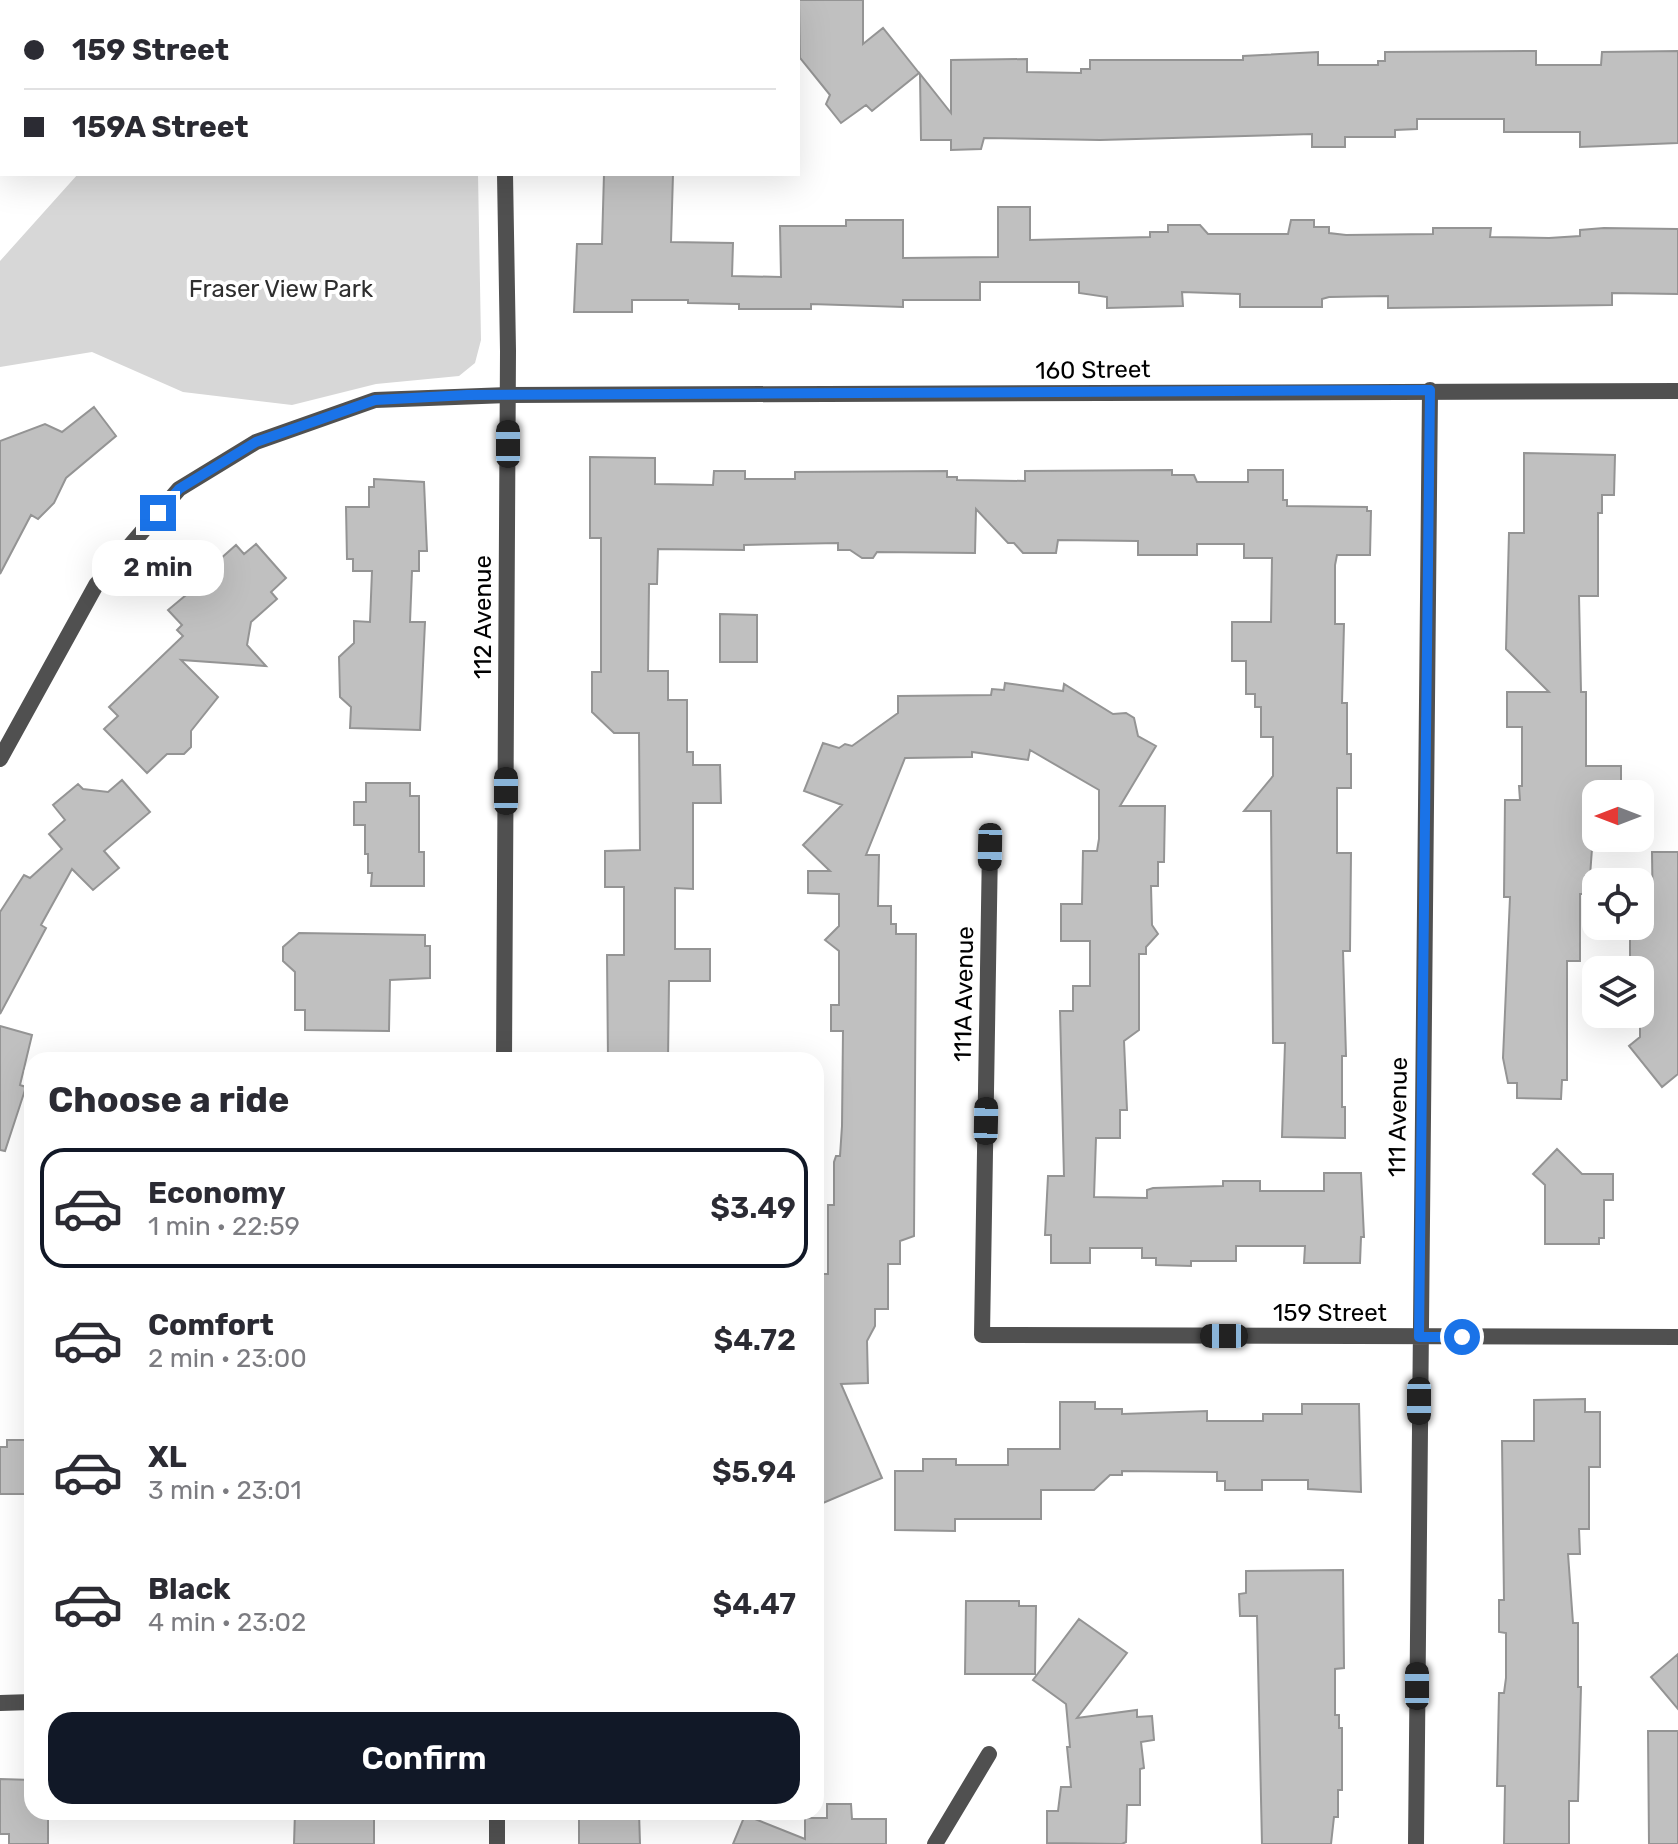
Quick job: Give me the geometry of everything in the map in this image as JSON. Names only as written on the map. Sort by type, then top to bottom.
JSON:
[{"type":"street","name":"112 Avenue","points":[[504,1052],[508,395],[505,176]]},
{"type":"street","name":"111 Avenue","points":[[1416,1844],[1430,390]]},
{"type":"street","name":"160 Street","points":[[0,759],[96,585],[179,489],[256,442],[375,400],[508,395],[1678,391]]},
{"type":"street","name":"111A Avenue","points":[[982,1335],[990,847]]},
{"type":"street","name":"159 Street","points":[[982,1335],[1678,1337]]},
{"type":"street","points":[[0,1703],[24,1702]]},
{"type":"street","points":[[935,1844],[989,1754]]},
{"type":"street","points":[[497,1820],[497,1844]]},
{"type":"green space","name":"Fraser View Park","points":[[76,176],[478,176],[481,340],[475,363],[459,376],[376,384],[292,405],[183,392],[92,352],[0,367],[0,261]]},
{"type":"building","points":[[800,0],[863,0],[863,44],[883,28],[919,73],[872,111],[866,105],[841,123],[826,104],[830,95],[800,58]]},
{"type":"building","points":[[1536,51],[1536,65],[1601,65],[1602,52],[1678,51],[1678,143],[1580,147],[1580,132],[1504,132],[1504,119],[1417,119],[1417,129],[1395,130],[1395,137],[1345,137],[1345,147],[1312,147],[1312,134],[1100,140],[984,138],[981,149],[951,150],[951,140],[921,140],[920,74],[951,113],[951,60],[1027,59],[1027,72],[1081,73],[1081,69],[1090,69],[1090,60],[1243,60],[1243,56],[1318,52],[1318,65],[1378,65],[1378,61],[1385,61],[1385,52]]},
{"type":"building","points":[[604,176],[673,176],[671,242],[733,243],[732,276],[781,277],[780,226],[846,226],[846,220],[903,220],[903,258],[998,257],[998,207],[1030,207],[1030,240],[1150,237],[1150,232],[1168,232],[1168,225],[1200,225],[1208,234],[1288,234],[1291,220],[1314,220],[1314,227],[1329,227],[1329,233],[1346,235],[1433,234],[1433,228],[1491,228],[1490,237],[1549,238],[1580,236],[1580,230],[1604,228],[1678,229],[1678,294],[1612,293],[1612,305],[1388,308],[1388,296],[1329,297],[1322,299],[1322,307],[1240,307],[1240,294],[1182,292],[1183,306],[1107,308],[1107,297],[1079,293],[1079,282],[980,282],[980,300],[903,300],[903,307],[811,304],[811,309],[739,309],[739,304],[632,300],[632,312],[574,312],[577,244],[602,244]]},
{"type":"building","points":[[94,407],[116,436],[66,478],[54,503],[38,519],[31,515],[0,574],[0,441],[45,424],[62,432]]},
{"type":"building","points":[[1524,453],[1615,455],[1614,495],[1602,495],[1602,513],[1598,513],[1598,596],[1579,596],[1581,692],[1586,692],[1586,766],[1621,766],[1621,780],[1582,780],[1582,852],[1592,852],[1591,868],[1582,868],[1580,961],[1567,961],[1567,1080],[1562,1080],[1561,1099],[1517,1098],[1517,1083],[1508,1083],[1503,1058],[1510,897],[1504,897],[1505,800],[1520,800],[1519,786],[1522,786],[1522,727],[1507,727],[1507,692],[1549,692],[1506,649],[1509,533],[1524,533]]},
{"type":"building","points":[[590,457],[655,458],[655,484],[713,485],[714,471],[745,471],[745,479],[795,479],[795,472],[947,471],[947,477],[957,477],[957,480],[1025,481],[1025,471],[1172,470],[1172,475],[1194,475],[1197,482],[1248,482],[1248,470],[1283,470],[1283,500],[1287,500],[1287,506],[1367,507],[1367,511],[1371,511],[1370,555],[1337,555],[1335,565],[1335,624],[1344,624],[1342,703],[1347,703],[1347,754],[1351,754],[1351,788],[1337,788],[1337,853],[1351,853],[1350,951],[1343,951],[1346,1056],[1342,1056],[1342,1107],[1345,1107],[1345,1138],[1282,1137],[1285,1043],[1273,1043],[1271,811],[1244,811],[1273,776],[1273,737],[1261,737],[1261,707],[1255,707],[1255,694],[1246,694],[1246,661],[1232,661],[1232,622],[1271,622],[1272,558],[1244,558],[1244,544],[1197,544],[1197,555],[1138,555],[1138,541],[1058,540],[1056,553],[1023,553],[1014,543],[1008,543],[976,509],[975,553],[877,552],[873,558],[862,558],[850,550],[838,550],[838,543],[744,545],[744,550],[658,549],[657,584],[649,584],[648,671],[668,671],[668,700],[687,700],[687,752],[693,752],[693,765],[720,765],[721,803],[693,803],[693,889],[675,888],[675,949],[710,949],[710,981],[669,981],[668,1052],[608,1052],[607,955],[624,955],[624,887],[605,887],[605,851],[640,850],[639,733],[614,733],[592,712],[592,672],[601,672],[601,538],[590,538]]},
{"type":"building","points":[[374,479],[424,482],[427,551],[419,551],[419,571],[412,571],[410,622],[425,622],[420,730],[350,728],[351,707],[340,697],[339,657],[354,643],[354,621],[370,622],[372,571],[353,571],[353,559],[347,559],[346,507],[369,507],[369,487],[374,487]]},
{"type":"building","points":[[256,544],[286,578],[271,592],[277,599],[251,622],[247,645],[266,666],[181,660],[218,697],[191,731],[191,747],[184,754],[167,754],[147,773],[104,729],[118,716],[109,707],[183,636],[177,630],[182,625],[168,610],[186,595],[178,582],[200,562],[210,568],[236,545],[244,554]]},
{"type":"building","points":[[720,614],[757,615],[757,662],[720,662]]},
{"type":"building","points":[[1005,683],[1063,691],[1064,684],[1113,714],[1126,713],[1134,718],[1138,736],[1156,746],[1120,806],[1165,806],[1164,862],[1158,862],[1158,886],[1151,886],[1152,925],[1158,934],[1146,947],[1146,954],[1139,954],[1139,1030],[1124,1041],[1127,1110],[1120,1110],[1120,1138],[1096,1138],[1094,1197],[1147,1198],[1147,1190],[1153,1188],[1223,1186],[1223,1181],[1260,1181],[1260,1191],[1324,1191],[1324,1173],[1361,1173],[1364,1237],[1361,1237],[1360,1263],[1304,1263],[1305,1246],[1236,1246],[1236,1261],[1191,1261],[1191,1266],[1156,1265],[1156,1258],[1142,1258],[1142,1248],[1090,1248],[1090,1263],[1051,1263],[1051,1235],[1045,1235],[1048,1176],[1064,1176],[1060,1011],[1073,1011],[1073,986],[1090,986],[1090,941],[1061,941],[1061,904],[1082,904],[1083,851],[1097,851],[1099,839],[1099,790],[1030,750],[1028,760],[972,752],[972,757],[905,758],[866,855],[879,855],[878,906],[891,906],[891,924],[896,924],[896,934],[916,934],[914,1236],[900,1241],[900,1264],[888,1264],[888,1309],[875,1309],[875,1326],[867,1341],[868,1383],[841,1384],[882,1478],[824,1503],[824,1274],[828,1274],[828,1205],[834,1205],[834,1162],[836,1156],[840,1156],[843,1031],[831,1031],[831,1005],[839,1005],[839,951],[825,940],[839,926],[839,894],[808,893],[808,871],[830,871],[803,845],[842,805],[804,791],[823,743],[839,748],[845,744],[852,746],[898,713],[898,696],[991,695],[992,689],[1004,690]]},
{"type":"building","points":[[122,780],[150,812],[104,851],[119,868],[93,890],[72,869],[41,925],[46,928],[0,1014],[0,912],[24,875],[30,878],[62,849],[49,834],[65,820],[53,805],[78,784],[83,789],[108,792]]},
{"type":"building","points":[[366,783],[410,783],[410,796],[419,796],[419,852],[424,852],[424,886],[371,886],[372,873],[368,873],[368,854],[365,854],[365,825],[354,825],[354,802],[366,802]]},
{"type":"building","points":[[1652,852],[1678,852],[1678,1074],[1662,1087],[1629,1046],[1640,1037],[1640,1028],[1654,1028],[1654,956],[1630,956],[1630,940],[1654,940]]},
{"type":"building","points":[[299,933],[425,935],[425,946],[430,946],[430,978],[390,980],[389,1031],[305,1030],[305,1010],[295,1010],[295,972],[283,961],[283,947]]},
{"type":"building","points":[[0,1026],[32,1035],[28,1052],[24,1052],[20,1085],[24,1086],[24,1093],[5,1151],[0,1150]]},
{"type":"building","points":[[1557,1149],[1582,1174],[1613,1174],[1613,1200],[1604,1200],[1604,1238],[1599,1238],[1599,1244],[1545,1244],[1545,1185],[1533,1174]]},
{"type":"building","points":[[1585,1399],[1585,1412],[1600,1412],[1600,1467],[1589,1467],[1589,1529],[1579,1529],[1580,1554],[1568,1554],[1573,1623],[1578,1623],[1578,1687],[1581,1687],[1578,1801],[1569,1801],[1569,1844],[1504,1844],[1505,1786],[1497,1786],[1499,1693],[1504,1693],[1506,1678],[1506,1633],[1499,1632],[1499,1600],[1504,1600],[1502,1441],[1534,1441],[1534,1400]]},
{"type":"building","points":[[1060,1402],[1095,1402],[1095,1409],[1122,1409],[1122,1414],[1207,1411],[1207,1421],[1263,1421],[1263,1414],[1302,1414],[1302,1404],[1359,1404],[1361,1492],[1308,1489],[1308,1480],[1262,1480],[1262,1490],[1225,1490],[1225,1481],[1217,1481],[1217,1472],[1122,1471],[1122,1475],[1110,1475],[1094,1490],[1041,1490],[1041,1519],[955,1519],[955,1531],[895,1530],[895,1471],[923,1471],[923,1459],[956,1459],[956,1465],[1008,1465],[1008,1449],[1060,1449]]},
{"type":"building","points":[[7,1440],[24,1440],[24,1494],[0,1494],[0,1447],[7,1447]]},
{"type":"building","points":[[1343,1570],[1344,1668],[1335,1669],[1335,1715],[1339,1715],[1339,1728],[1342,1728],[1342,1790],[1338,1790],[1338,1817],[1334,1817],[1331,1844],[1262,1844],[1257,1616],[1240,1616],[1239,1594],[1246,1593],[1246,1571]]},
{"type":"building","points":[[966,1601],[1019,1601],[1019,1606],[1036,1606],[1035,1674],[965,1674]]},
{"type":"building","points":[[1079,1619],[1127,1653],[1077,1718],[1137,1710],[1137,1717],[1152,1716],[1154,1740],[1141,1742],[1144,1768],[1140,1769],[1140,1805],[1127,1805],[1126,1842],[1122,1844],[1047,1843],[1047,1811],[1058,1811],[1061,1787],[1071,1787],[1067,1747],[1070,1747],[1066,1704],[1033,1680]]},
{"type":"building","points":[[1678,1654],[1678,1709],[1651,1677]]},
{"type":"building","points":[[1648,1731],[1678,1731],[1678,1844],[1649,1844]]},
{"type":"building","points":[[0,1779],[24,1780],[24,1820],[48,1820],[48,1844],[9,1844],[9,1834],[0,1834]]},
{"type":"building","points":[[827,1804],[851,1804],[852,1819],[886,1819],[886,1844],[733,1844],[743,1820],[758,1820],[805,1839],[805,1820],[827,1818]]},
{"type":"building","points":[[295,1820],[374,1820],[374,1844],[294,1844]]},
{"type":"building","points":[[579,1820],[639,1820],[640,1844],[579,1844]]},
{"type":"route","points":[[158,513],[179,489],[256,442],[375,400],[467,395],[984,395],[1430,390],[1419,1337],[1462,1337]]}]
